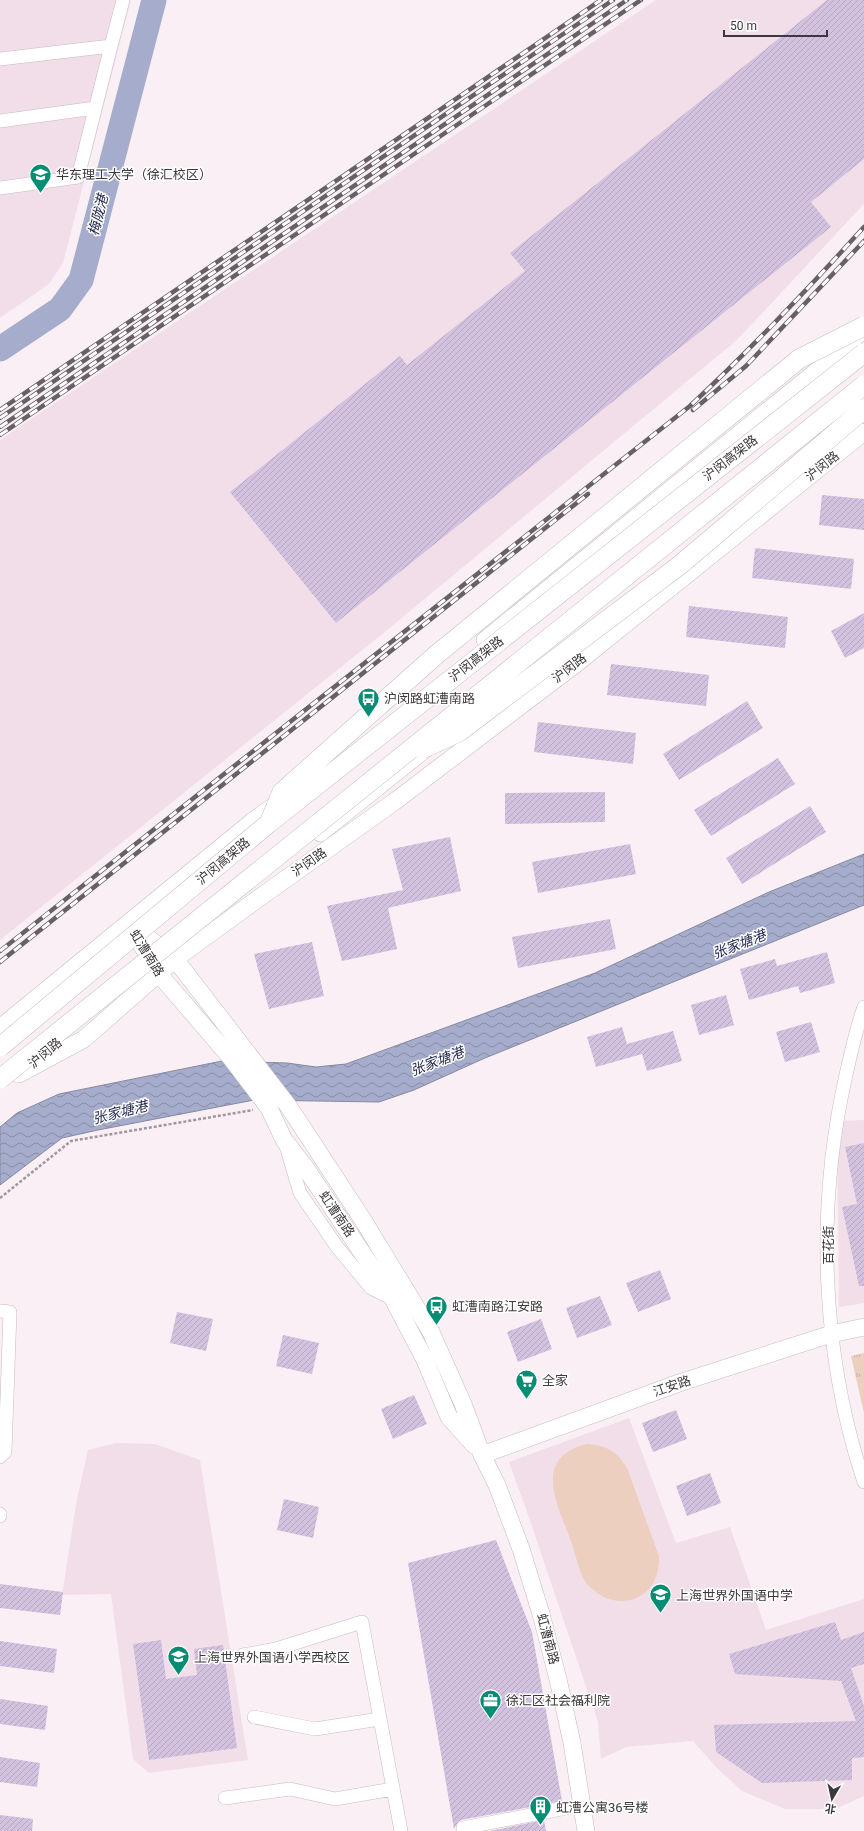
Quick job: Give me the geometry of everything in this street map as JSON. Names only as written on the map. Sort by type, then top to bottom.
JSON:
[{"type":"highway","points":[[269,823],[282,792],[436,656],[799,359],[864,326]]},
{"type":"highway","name":"沪闵高架路","points":[[0,1047],[269,823],[864,353]]},
{"type":"highway","points":[[394,762],[458,732],[680,565],[863,394]]},
{"type":"highway","name":"沪闵高架路","points":[[0,1079],[394,762],[863,394]]},
{"type":"main road","points":[[0,1028],[253,820],[308,782],[839,353],[864,330]]},
{"type":"main road","points":[[839,353],[864,340]]},
{"type":"main road","name":"沪闵路","points":[[0,1089],[19,1074],[84,1039],[155,969],[863,394]]},
{"type":"main road","name":"沪闵路","points":[[171,956],[266,893],[446,763],[577,663],[864,432]]},
{"type":"main road","points":[[377,789],[446,763]]},
{"type":"main road","points":[[0,1047],[142,938],[264,832],[308,782]]},
{"type":"main road","name":"沪闵路","points":[[266,893],[334,823]]},
{"type":"main road","name":"虹漕南路","points":[[129,923],[142,938],[171,956],[289,1107],[366,1226],[430,1330],[463,1404],[482,1454],[497,1485],[521,1550],[542,1614],[566,1714],[586,1831]]},
{"type":"main road","name":"虹漕南路","points":[[142,938],[155,969],[231,1058],[269,1108],[284,1140],[310,1173],[393,1299],[424,1358],[449,1417],[482,1454]]},
{"type":"main road","name":"江安路","points":[[482,1454],[679,1383],[831,1334],[864,1327]]},
{"type":"street","points":[[78,178],[123,0]]},
{"type":"street","points":[[0,59],[111,46]]},
{"type":"street","points":[[78,178],[111,46]]},
{"type":"street","points":[[0,121],[96,108]]},
{"type":"street","points":[[0,188],[78,178]]},
{"type":"street","name":"百花街","points":[[864,1007],[842,1090],[833,1146],[828,1197],[827,1253],[831,1334],[846,1416],[857,1462],[864,1482]]},
{"type":"street","points":[[0,1311],[10,1312],[5,1452],[0,1457]]},
{"type":"street","points":[[243,1655],[276,1649],[362,1622],[401,1831]]},
{"type":"street","points":[[254,1717],[315,1729],[380,1719]]},
{"type":"street","points":[[226,1798],[290,1789],[335,1798],[393,1789]]},
{"type":"street","points":[[463,1831],[463,1828],[582,1805]]},
{"type":"path","points":[[0,1198],[71,1141],[269,1108]]},
{"type":"shaded area","name":"华东理工大学（徐汇校区）","points":[[0,0],[131,0],[63,263],[49,284],[0,318]]},
{"type":"shaded area","points":[[656,0],[864,0],[864,204],[737,340],[386,631],[0,940],[0,440]]},
{"type":"shaded area","points":[[864,1120],[864,1303],[839,1307],[837,1130],[839,1121]]},
{"type":"shaded area","name":"上海世界外国语中学","points":[[629,1418],[676,1543],[730,1527],[766,1630],[864,1599],[864,1796],[835,1809],[785,1809],[742,1791],[716,1767],[693,1741],[626,1747],[601,1759],[598,1722],[509,1462]]},
{"type":"shaded area","name":"上海世界外国语小学西校区","points":[[116,1443],[155,1444],[200,1460],[248,1760],[149,1773],[133,1759],[111,1594],[62,1595],[77,1499],[88,1450]]},
{"type":"green space","points":[[864,1353],[864,1413],[851,1356]]},
{"type":"green space","points":[[587,1444],[600,1446],[611,1450],[620,1458],[627,1468],[659,1556],[658,1571],[653,1584],[645,1593],[635,1599],[623,1601],[611,1599],[599,1594],[587,1584],[580,1570],[560,1513],[553,1484],[554,1471],[559,1460],[570,1451]]},
{"type":"water","name":"张家塘港","points":[[864,854],[864,905],[485,1058],[414,1090],[379,1102],[254,1100],[62,1138],[0,1185],[0,1127],[17,1113],[59,1094],[222,1061],[287,1063],[316,1067],[346,1064],[595,973],[769,892]]},
{"type":"building","points":[[827,0],[864,0],[864,159],[811,202],[831,227],[336,623],[230,492],[400,356],[407,365],[525,271],[510,253]]},
{"type":"building","points":[[822,495],[864,499],[864,530],[819,525]]},
{"type":"building","points":[[755,548],[854,559],[851,589],[752,578]]},
{"type":"building","points":[[689,606],[788,617],[785,648],[686,637]]},
{"type":"building","points":[[864,613],[864,648],[845,658],[831,631]]},
{"type":"building","points":[[611,664],[709,675],[706,706],[607,695]]},
{"type":"building","points":[[747,701],[763,728],[679,780],[663,754]]},
{"type":"building","points":[[538,722],[636,733],[633,764],[534,752]]},
{"type":"building","points":[[778,758],[795,784],[711,836],[694,810]]},
{"type":"building","points":[[605,792],[605,822],[505,824],[505,793]]},
{"type":"building","points":[[810,806],[826,832],[742,884],[726,858]]},
{"type":"building","points":[[450,837],[461,891],[388,908],[397,949],[342,961],[327,906],[403,890],[392,849]]},
{"type":"building","points":[[630,844],[636,874],[538,893],[532,862]]},
{"type":"building","points":[[610,919],[616,949],[518,968],[512,937]]},
{"type":"building","points":[[312,942],[324,996],[269,1009],[254,954]]},
{"type":"building","points":[[827,952],[835,983],[800,993],[798,986],[749,1000],[740,969],[775,959],[777,966]]},
{"type":"building","points":[[726,995],[734,1025],[699,1035],[691,1005]]},
{"type":"building","points":[[811,1022],[820,1052],[785,1062],[776,1032]]},
{"type":"building","points":[[622,1027],[627,1044],[673,1031],[682,1061],[647,1071],[642,1054],[596,1067],[587,1037]]},
{"type":"building","points":[[864,1143],[864,1286],[859,1286],[842,1207],[857,1204],[845,1147]]},
{"type":"building","points":[[660,1270],[671,1299],[638,1312],[626,1283]]},
{"type":"building","points":[[600,1296],[612,1325],[577,1338],[566,1308]]},
{"type":"building","points":[[177,1312],[213,1319],[206,1351],[170,1343]]},
{"type":"building","points":[[541,1319],[552,1349],[518,1362],[507,1332]]},
{"type":"building","points":[[283,1335],[319,1343],[312,1374],[276,1366]]},
{"type":"building","points":[[414,1395],[427,1424],[393,1439],[381,1409]]},
{"type":"building","points":[[676,1410],[687,1439],[653,1452],[642,1423]]},
{"type":"building","points":[[710,1473],[721,1503],[687,1516],[676,1486]]},
{"type":"building","points":[[284,1499],[319,1507],[313,1538],[277,1530]]},
{"type":"building","name":"徐汇区社会福利院","points":[[496,1540],[532,1632],[562,1801],[461,1820],[454,1829],[408,1563]]},
{"type":"building","points":[[0,1584],[63,1592],[60,1615],[0,1608]]},
{"type":"building","points":[[835,1622],[841,1640],[864,1632],[864,1664],[851,1668],[864,1706],[864,1757],[852,1758],[852,1780],[762,1783],[716,1752],[714,1725],[856,1721],[841,1681],[735,1674],[729,1654]]},
{"type":"building","points":[[161,1640],[166,1679],[197,1675],[194,1649],[223,1645],[237,1748],[149,1760],[133,1644]]},
{"type":"building","points":[[0,1641],[57,1649],[54,1673],[0,1666]]},
{"type":"building","points":[[0,1699],[48,1706],[45,1730],[0,1724]]},
{"type":"building","points":[[0,1757],[40,1763],[37,1787],[0,1782]]},
{"type":"building","points":[[0,1815],[33,1819],[32,1831],[0,1831]]},
{"type":"building","points":[[544,1820],[546,1831],[490,1831]]},
{"type":"waterway","name":"梅陇港","points":[[0,349],[60,309],[81,280],[154,0]]},
{"type":"railway","points":[[0,410],[601,0]]},
{"type":"railway","points":[[0,418],[613,0]]},
{"type":"railway","points":[[0,427],[627,0]]},
{"type":"railway","points":[[0,435],[641,0]]},
{"type":"railway","points":[[0,951],[690,406],[779,318],[864,227]]},
{"type":"railway","points":[[693,410],[746,366],[864,241]]},
{"type":"railway","points":[[0,962],[588,494]]},
{"type":"place","name":"华东理工大学（徐汇校区）","points":[[41,194]]},
{"type":"place","name":"沪闵路虹漕南路","points":[[368,718]]},
{"type":"place","name":"虹漕南路江安路","points":[[437,1326]]},
{"type":"place","name":"全家","points":[[527,1400]]},
{"type":"place","name":"上海世界外国语中学","points":[[661,1614]]},
{"type":"place","name":"上海世界外国语小学西校区","points":[[178,1676]]},
{"type":"place","name":"徐汇区社会福利院","points":[[491,1720]]},
{"type":"place","name":"虹漕公寓36号楼","points":[[540,1826]]}]
